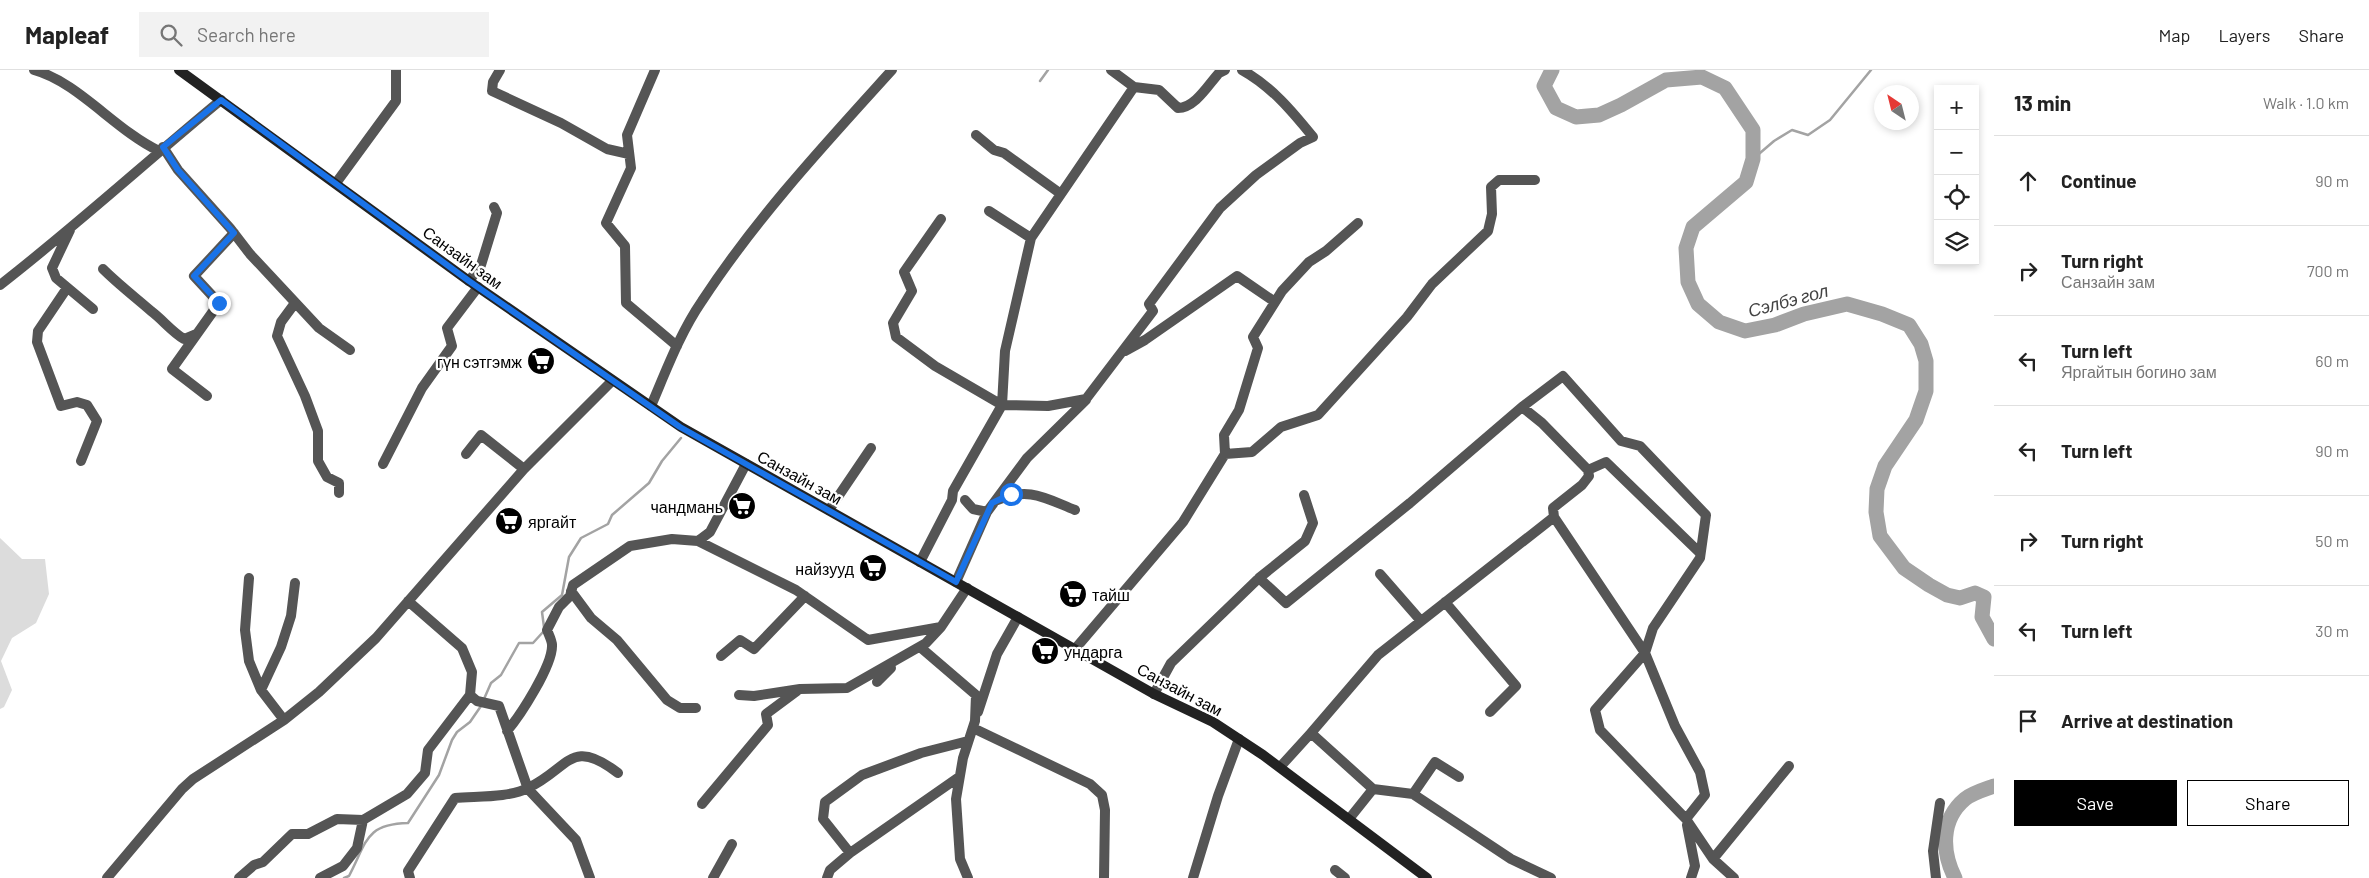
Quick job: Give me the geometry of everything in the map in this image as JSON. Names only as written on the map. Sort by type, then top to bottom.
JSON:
[{"type":"main road","name":"Санзайн зам","points":[[179,70],[473,284],[680,427],[1154,694],[1212,722],[1280,767],[1427,878]]},
{"type":"street","points":[[34,70],[51,75],[125,131],[161,149],[250,254],[295,303],[319,328],[350,350]]},
{"type":"street","points":[[336,183],[396,100],[396,70]]},
{"type":"street","points":[[500,70],[492,82],[492,91],[561,123],[608,149],[629,154]]},
{"type":"street","points":[[655,70],[627,135],[631,168],[606,223],[625,246],[626,303],[677,346]]},
{"type":"street","points":[[651,406],[677,346],[701,302],[791,184],[892,70]]},
{"type":"street","points":[[1111,70],[1134,86],[1159,90],[1178,108],[1186,108],[1225,70]]},
{"type":"street","points":[[956,582],[990,507],[1027,458],[1086,399],[1154,311],[1149,304],[1220,208],[1256,175],[1300,143],[1313,137],[1292,110],[1275,94],[1242,70]]},
{"type":"street","points":[[920,562],[952,500],[953,491],[1002,406],[1005,351],[1031,238],[1134,86]]},
{"type":"street","points":[[0,285],[221,100]]},
{"type":"street","points":[[976,135],[994,150],[1004,152],[1061,194]]},
{"type":"street","points":[[1224,454],[1252,452],[1281,427],[1318,415],[1407,317],[1432,284],[1488,231],[1492,214],[1491,187],[1499,180],[1535,180]]},
{"type":"street","points":[[382,464],[422,388],[452,346],[447,328],[473,284],[481,265],[497,213],[494,207]]},
{"type":"street","points":[[989,210],[1031,238]]},
{"type":"street","points":[[941,219],[904,272],[912,291],[893,323],[896,336],[935,366],[1002,406],[1048,406],[1086,399]]},
{"type":"street","points":[[1075,649],[1183,522],[1224,454],[1224,435],[1239,410],[1258,348],[1253,337],[1282,291],[1309,262],[1326,251],[1358,223]]},
{"type":"street","points":[[71,227],[52,268],[56,278],[94,309]]},
{"type":"street","points":[[207,396],[172,369],[219,303],[194,276],[234,233]]},
{"type":"street","points":[[103,269],[128,294],[152,311],[170,330],[184,339],[197,333]]},
{"type":"street","points":[[1122,352],[1145,340],[1238,276],[1275,302]]},
{"type":"street","points":[[67,288],[38,332],[37,342],[62,406],[77,402],[87,405],[97,421],[81,461]]},
{"type":"street","points":[[295,303],[281,322],[277,336],[305,396],[318,431],[318,461],[327,477],[339,483],[339,493]]},
{"type":"street","points":[[1259,578],[1286,604],[1410,503],[1522,407],[1564,376],[1621,441],[1640,446],[1706,515],[1700,558],[1653,628],[1645,653],[1595,710],[1600,730],[1686,819],[1713,858],[1734,878]]},
{"type":"street","points":[[107,878],[182,789],[200,774],[284,720],[319,692],[376,638],[524,469],[612,381]]},
{"type":"street","points":[[1522,407],[1542,423],[1588,470],[1589,476],[1582,485],[1553,508],[1554,518],[1645,653],[1675,726],[1700,772],[1705,795],[1686,819],[1695,866],[1692,878]]},
{"type":"street","points":[[466,454],[481,436],[524,469]]},
{"type":"street","points":[[829,510],[871,448]]},
{"type":"street","points":[[1588,470],[1606,462],[1700,552]]},
{"type":"street","points":[[698,541],[710,532],[746,464]]},
{"type":"street","points":[[966,500],[973,509],[990,507],[1011,494],[1031,493],[1076,510]]},
{"type":"street","points":[[1154,694],[1171,663],[1259,578],[1305,541],[1313,523],[1304,495]]},
{"type":"street","points":[[1280,767],[1378,655],[1554,518]]},
{"type":"street","points":[[507,732],[518,718],[545,668],[552,646],[547,630],[559,607],[570,596],[573,585],[630,546],[672,539],[698,541],[805,596],[868,640],[941,627]]},
{"type":"street","points":[[1380,574],[1421,621]]},
{"type":"street","points":[[249,578],[246,630],[249,661],[261,690],[284,720]]},
{"type":"street","points":[[261,690],[281,647],[291,616],[295,583]]},
{"type":"street","points":[[739,695],[754,696],[800,689],[847,688],[899,661],[920,647],[941,627],[967,588]]},
{"type":"street","points":[[571,591],[590,618],[617,640],[667,700],[680,708],[696,708]]},
{"type":"street","points":[[721,656],[740,640],[754,649],[805,596]]},
{"type":"street","points":[[239,878],[254,866],[263,862],[292,834],[308,834],[337,819],[363,820],[407,794],[425,773],[428,750],[470,696],[472,672],[462,648],[408,601]]},
{"type":"street","points":[[1445,602],[1516,686],[1490,712]]},
{"type":"street","points":[[968,878],[960,859],[956,799],[959,777],[968,741],[997,654],[1018,617]]},
{"type":"street","points":[[920,647],[976,695],[974,724]]},
{"type":"street","points":[[877,682],[899,661]]},
{"type":"street","points":[[702,804],[768,726],[766,714],[800,689]]},
{"type":"street","points":[[470,696],[477,701],[498,706],[528,789],[576,840],[590,878]]},
{"type":"street","points":[[974,724],[1090,784],[1102,795],[1105,810],[1104,878]]},
{"type":"street","points":[[1311,733],[1373,789],[1413,794],[1511,859],[1551,878]]},
{"type":"street","points":[[1193,878],[1218,796],[1239,739]]},
{"type":"street","points":[[850,854],[824,819],[825,802],[862,775],[921,753],[968,741]]},
{"type":"street","points":[[410,878],[408,871],[455,798],[500,794],[528,789],[575,756],[588,756],[602,760],[618,773]]},
{"type":"street","points":[[1413,794],[1435,762],[1460,777]]},
{"type":"street","points":[[1713,858],[1789,766]]},
{"type":"street","points":[[827,878],[830,870],[850,854],[959,777]]},
{"type":"street","points":[[1349,819],[1373,789]]},
{"type":"street","points":[[1936,878],[1934,842],[1940,803]]},
{"type":"street","points":[[320,878],[343,866],[357,848],[363,820]]},
{"type":"street","points":[[717,877],[732,844]]},
{"type":"street","points":[[1335,870],[1345,878]]},
{"type":"shaded area","points":[[0,538],[22,559],[45,559],[49,594],[36,623],[12,638],[1,661],[12,690],[4,707],[0,709]]},
{"type":"waterway","points":[[1040,81],[1048,70]]},
{"type":"waterway","name":"Сэлбэ гол","points":[[1552,70],[1544,86],[1556,108],[1576,117],[1599,115],[1666,80],[1702,77],[1725,88],[1753,130],[1753,159],[1746,182],[1693,227],[1686,248],[1688,282],[1698,304],[1719,322],[1745,331],[1775,325],[1804,314],[1847,304],[1882,314],[1909,325],[1921,344],[1926,361],[1926,391],[1916,420],[1885,466],[1877,489],[1876,512],[1880,536],[1904,568],[1929,585],[1947,595],[1960,598],[1975,593],[1984,597],[1982,617],[1994,639]]},
{"type":"waterway","points":[[1753,159],[1774,141],[1792,130],[1808,135],[1830,120],[1871,70]]},
{"type":"waterway","points":[[544,627],[542,612],[562,595],[569,557],[581,538],[608,524],[612,515],[649,483],[662,461],[681,438]]},
{"type":"waterway","points":[[484,699],[491,683],[501,675],[519,643],[533,643],[543,632]]},
{"type":"waterway","points":[[344,878],[349,876],[364,845],[375,831],[394,824],[408,823],[439,775],[452,740],[457,732],[470,722],[481,706]]},
{"type":"waterway","name":"Сэлбэ гол","points":[[1955,878],[1946,847],[1947,826],[1957,807],[1965,799],[1979,791],[1994,786]]},
{"type":"place","name":"гүн сэтгэмж","points":[[541,361]]},
{"type":"place","name":"чандмань","points":[[742,506]]},
{"type":"place","name":"яргайт","points":[[509,521]]},
{"type":"place","name":"найзууд","points":[[873,568]]},
{"type":"place","name":"тайш","points":[[1073,594]]},
{"type":"place","name":"ундарга","points":[[1045,651]]},
{"type":"route","points":[[219,303],[194,276],[234,233],[178,170],[163,147],[221,100],[469,281],[680,427],[956,582],[992,503],[1011,494]]}]
